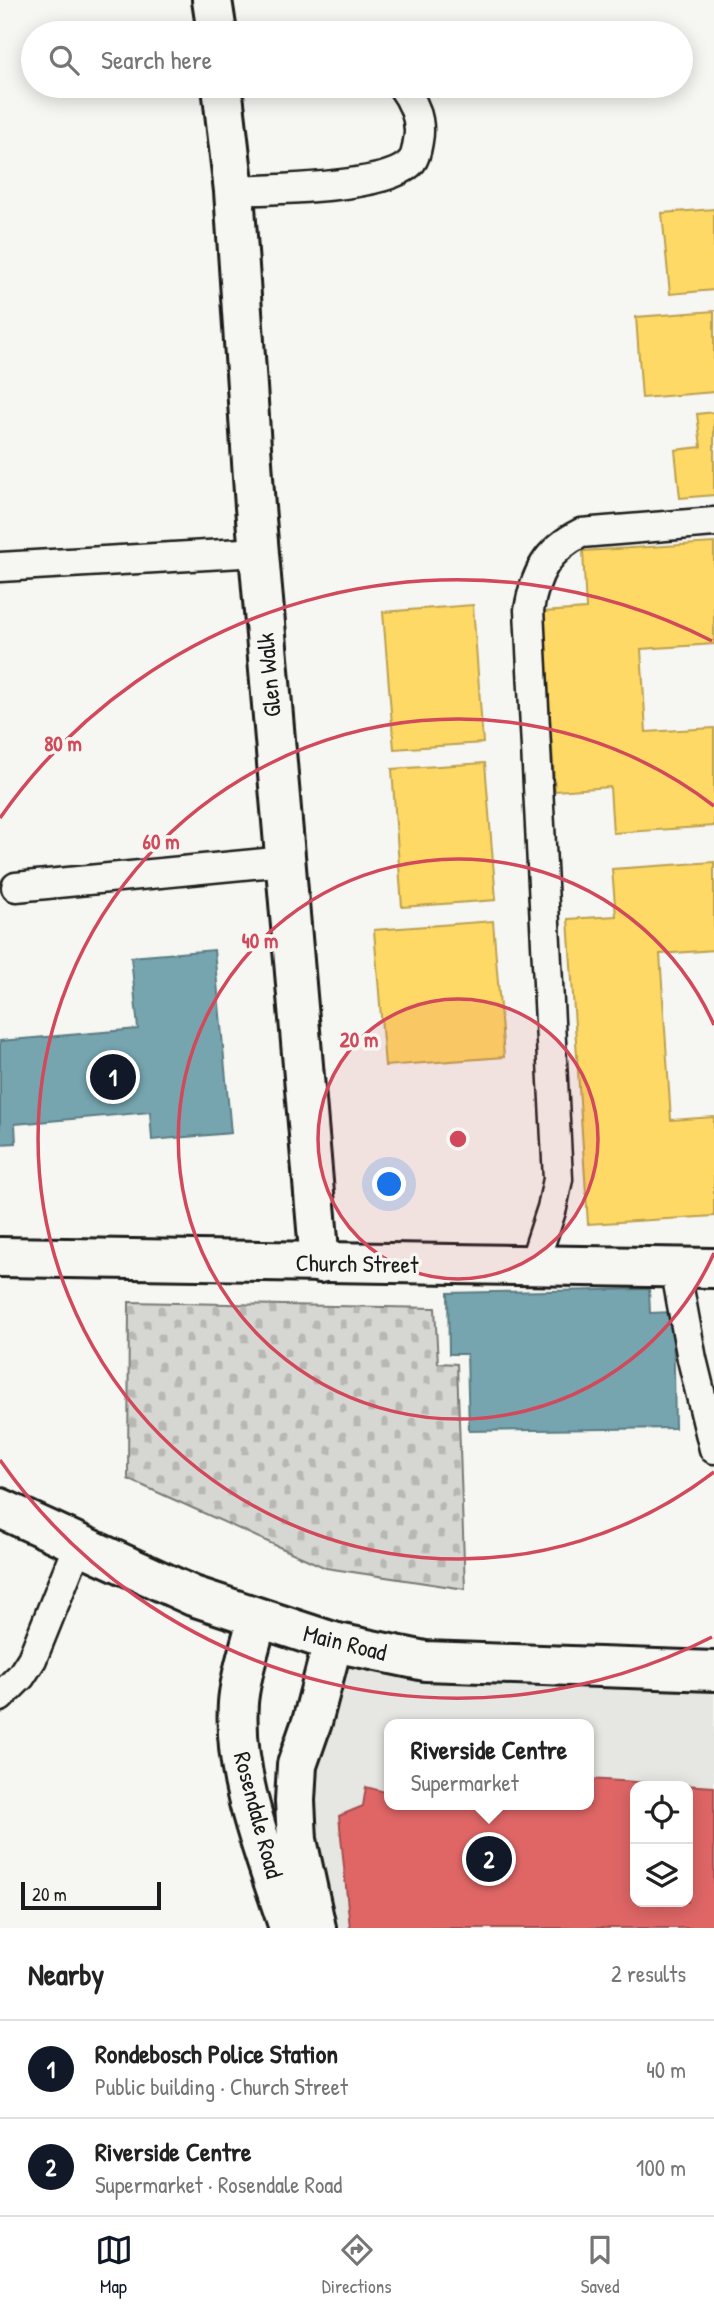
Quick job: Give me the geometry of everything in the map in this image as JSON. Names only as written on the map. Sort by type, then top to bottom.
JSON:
[{"type":"street","points":[[212,0],[215,21]]},
{"type":"street","name":"Glen Walk","points":[[223,98],[234,191],[259,552],[320,1264]]},
{"type":"street","name":"Church Street","points":[[0,1257],[714,1268]]},
{"type":"street","name":"Main Road","points":[[0,1508],[193,1596],[333,1642],[425,1661],[714,1671]]},
{"type":"street","name":"Rosendale Road","points":[[257,1619],[238,1701],[238,1738],[246,1790],[289,1928]]},
{"type":"street","name":"Rosendale Road","points":[[316,1928],[297,1840],[295,1801],[298,1765],[313,1722],[333,1642]]},
{"type":"lane","points":[[234,191],[360,183],[403,169],[413,160],[420,132],[411,98]]},
{"type":"lane","points":[[533,1266],[552,1208],[558,1178],[529,624],[533,586],[553,553],[582,533],[714,522]]},
{"type":"lane","points":[[0,567],[259,552]]},
{"type":"lane","points":[[16,887],[285,861]]},
{"type":"lane","points":[[675,1267],[692,1359],[714,1448]]},
{"type":"lane","points":[[0,1697],[21,1676],[32,1659],[78,1545]]},
{"type":"shaded area","points":[[333,1642],[714,1671],[714,1928],[316,1928],[297,1840]]},
{"type":"green space","points":[[129,1302],[435,1308],[438,1363],[457,1364],[465,1589],[326,1568],[128,1479]]},
{"type":"building: Homes","points":[[714,209],[714,290],[670,294],[662,213]]},
{"type":"building: Homes","points":[[714,311],[714,392],[642,398],[636,317]]},
{"type":"building: Homes","points":[[714,412],[714,495],[680,498],[675,450],[701,447],[697,414]]},
{"type":"building: Homes","points":[[714,543],[714,644],[641,649],[646,732],[714,728],[714,826],[613,833],[610,787],[555,791],[543,612],[586,609],[583,551]]},
{"type":"building: Homes","points":[[473,605],[483,743],[394,749],[383,612]]},
{"type":"building: Homes","points":[[485,763],[496,900],[402,907],[392,769]]},
{"type":"building: Homes","points":[[714,862],[714,950],[660,954],[671,1120],[714,1117],[714,1216],[588,1224],[568,919],[616,916],[612,869]]},
{"type":"building: Homes","points":[[493,921],[504,1057],[385,1066],[374,930]]},
{"type":"building: Shops","points":[[594,1779],[630,1782],[630,1907],[693,1907],[693,1786],[714,1787],[714,1928],[350,1928],[339,1816],[363,1806],[366,1787],[384,1792],[384,1810],[594,1810]]},
{"type":"building: Public","points":[[214,950],[231,1133],[152,1140],[150,1112],[15,1124],[16,1143],[0,1144],[0,1041],[138,1029],[131,957]]},
{"type":"building: Public","points":[[649,1289],[650,1313],[673,1312],[675,1428],[469,1431],[467,1354],[449,1354],[448,1293]]},
{"type":"place","name":"Rondebosch Police Station","points":[[113,1077]]},
{"type":"place","name":"Riverside Centre","points":[[489,1859]]}]
